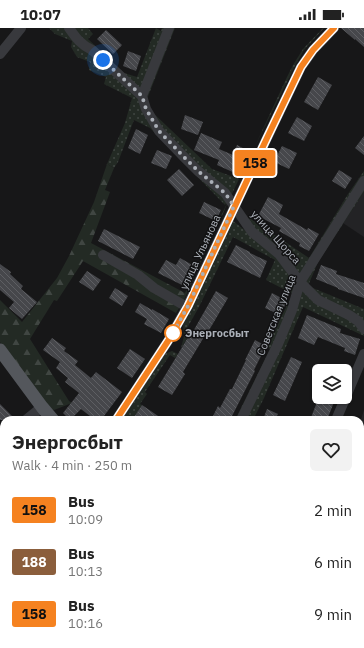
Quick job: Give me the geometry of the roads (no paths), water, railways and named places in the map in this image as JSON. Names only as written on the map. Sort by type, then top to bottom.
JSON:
[{"type":"main road","points":[[0,350],[48,416]]},
{"type":"street","points":[[0,54],[21,28]]},
{"type":"street","name":"улица Щорса","points":[[69,28],[79,42],[92,50],[142,96],[146,109],[159,131],[193,167],[225,193],[252,232],[279,254],[300,282],[318,300],[349,315],[358,321],[364,329]]},
{"type":"street","points":[[142,96],[169,28]]},
{"type":"street","name":"улица Ульянова","points":[[119,416],[168,341],[188,306],[301,67],[313,50],[334,28]]},
{"type":"street","name":"Советская улица","points":[[243,416],[278,344],[292,310],[300,282],[364,181]]},
{"type":"street","points":[[103,255],[138,275],[154,288],[188,306]]},
{"type":"street","points":[[338,416],[364,354]]},
{"type":"place","name":"Энергосбыт","points":[[173,333]]}]
